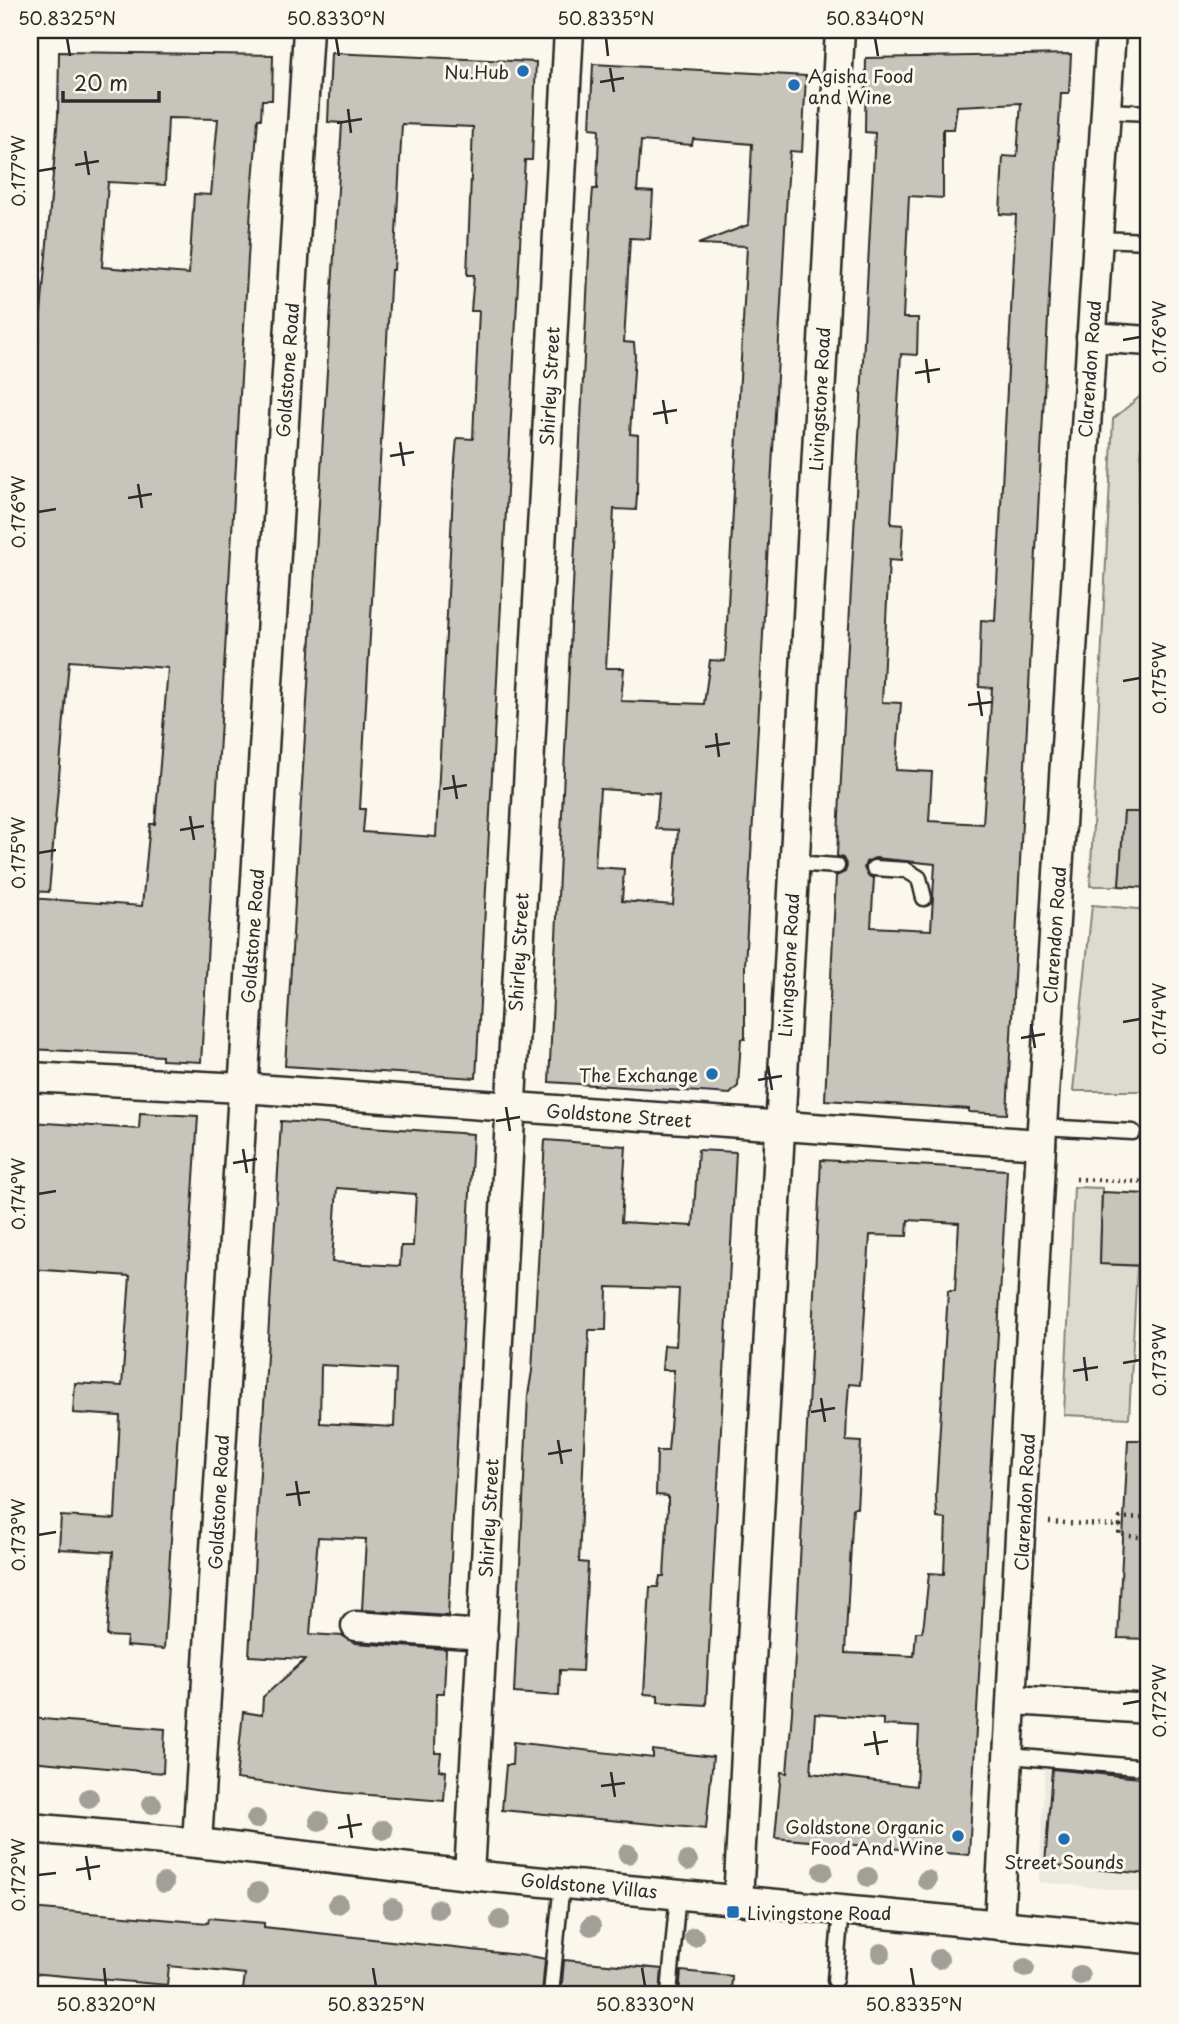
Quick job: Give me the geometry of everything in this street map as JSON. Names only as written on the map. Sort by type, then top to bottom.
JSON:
[{"type":"street","name":"Goldstone Road","points":[[197,1843],[308,30]]},
{"type":"street","name":"Shirley Street","points":[[469,1875],[569,30]]},
{"type":"street","name":"Livingstone Road","points":[[738,1900],[840,30]]},
{"type":"street","name":"Clarendon Road","points":[[999,1925],[1014,1700],[1042,1136],[1111,30]]},
{"type":"street","points":[[1091,337],[1149,341]]},
{"type":"street","name":"Goldstone Street","points":[[30,1077],[242,1088],[779,1126],[1042,1136]]},
{"type":"street","points":[[356,1626],[483,1635]]},
{"type":"street","points":[[1014,1700],[1149,1709]]},
{"type":"street","name":"Goldstone Villas","points":[[30,1828],[197,1843],[469,1875],[1149,1939]]},
{"type":"lane","points":[[1106,111],[1149,113]]},
{"type":"lane","points":[[1097,239],[1149,241]]},
{"type":"lane","points":[[794,863],[837,866]]},
{"type":"lane","points":[[874,868],[906,870],[919,878],[924,898]]},
{"type":"lane","name":"Goldstone Street","points":[[1042,1136],[1133,1132]]},
{"type":"lane","points":[[1010,1756],[1149,1768]]},
{"type":"lane","points":[[551,1994],[562,1882]]},
{"type":"lane","points":[[669,1994],[678,1894]]},
{"type":"lane","points":[[835,1980],[841,1909]]},
{"type":"path","points":[[1076,1179],[1149,1182],[1149,1168]]},
{"type":"path","points":[[1147,1517],[1147,1538],[1119,1535],[1120,1526],[1120,1518],[1147,1517]]},
{"type":"path","points":[[1023,1520],[1120,1526]]},
{"type":"shaded area","points":[[1149,389],[1149,431],[1143,431],[1138,502],[1149,503],[1149,812],[1124,813],[1119,886],[1090,886],[1113,419]]},
{"type":"shaded area","points":[[1092,905],[1149,910],[1149,1091],[1073,1091]]},
{"type":"shaded area","points":[[1074,1187],[1102,1188],[1100,1264],[1137,1266],[1129,1418],[1064,1415]]},
{"type":"shaded area","points":[[1046,1747],[1149,1759],[1149,1893],[1039,1882]]},
{"type":"building","points":[[59,52],[273,55],[272,100],[262,100],[261,119],[258,119],[251,207],[201,1062],[162,1060],[162,1056],[30,1049],[30,898],[142,906],[150,824],[155,824],[168,668],[69,661],[49,892],[30,891],[31,429],[58,116]],"holes":[[[168,118],[218,119],[211,195],[194,194],[189,274],[102,267],[108,182],[165,185]]]},
{"type":"building","points":[[331,53],[536,62],[532,160],[525,160],[522,207],[476,1078],[285,1066],[342,123],[328,122]],"holes":[[[402,124],[473,127],[467,275],[474,275],[471,311],[479,311],[473,439],[457,438],[436,837],[363,832],[365,809],[360,809]]]},
{"type":"building","points":[[1071,54],[1069,93],[1061,93],[1052,240],[1007,1114],[825,1100],[836,876],[845,872],[847,866],[843,858],[837,856],[875,133],[865,132],[866,58]],"holes":[[[1021,103],[1017,157],[1003,156],[1000,214],[1016,215],[995,621],[981,620],[979,687],[992,688],[983,824],[929,821],[932,772],[896,770],[901,703],[882,702],[889,560],[901,561],[903,525],[891,524],[901,354],[917,355],[918,318],[903,318],[909,196],[943,198],[943,129],[954,129],[957,106]],[[875,858],[935,864],[931,930],[871,927],[874,878],[868,876],[864,868],[866,862]]]},
{"type":"building","points":[[593,64],[806,76],[802,152],[790,151],[787,192],[745,966],[745,1039],[741,1039],[738,1086],[730,1094],[549,1082],[591,213],[593,189],[597,189],[599,129],[590,128]],"holes":[[[693,139],[752,144],[748,225],[698,244],[747,246],[725,661],[710,660],[704,704],[621,701],[624,668],[606,668],[614,509],[636,510],[637,495],[638,435],[630,434],[634,343],[624,342],[630,238],[650,239],[653,192],[637,191],[641,141],[692,145]],[[600,789],[659,793],[656,829],[678,830],[673,905],[622,901],[624,869],[595,867]]]},
{"type":"building","points":[[1124,812],[1149,812],[1149,888],[1119,886]]},
{"type":"building","points":[[140,1113],[198,1116],[164,1649],[126,1646],[127,1637],[107,1636],[113,1552],[59,1549],[61,1516],[115,1519],[120,1416],[73,1413],[75,1383],[122,1386],[130,1276],[30,1269],[30,1122],[139,1129]]},
{"type":"building","points":[[281,1121],[473,1134],[448,1616],[362,1610],[366,1539],[318,1537],[310,1634],[343,1636],[355,1643],[446,1649],[444,1693],[436,1693],[435,1753],[441,1753],[439,1770],[446,1771],[444,1801],[344,1793],[236,1779],[243,1712],[262,1715],[263,1697],[306,1659],[249,1656]],"holes":[[[337,1188],[416,1194],[413,1246],[401,1246],[400,1266],[332,1262]],[[321,1365],[396,1369],[394,1427],[320,1423]]]},
{"type":"building","points":[[545,1140],[626,1146],[621,1222],[693,1226],[698,1150],[736,1152],[706,1705],[658,1702],[658,1695],[644,1694],[650,1587],[658,1587],[660,1576],[664,1576],[668,1508],[668,1496],[656,1495],[657,1451],[668,1451],[674,1370],[662,1370],[664,1345],[676,1346],[679,1289],[607,1287],[606,1330],[589,1330],[579,1562],[588,1563],[582,1671],[560,1670],[559,1696],[514,1693],[528,1395],[532,1371]]},
{"type":"building","points":[[821,1160],[1007,1170],[969,1855],[775,1838],[781,1772],[787,1773]],"holes":[[[908,1220],[959,1223],[955,1291],[948,1291],[936,1495],[937,1518],[946,1519],[944,1574],[929,1573],[924,1622],[922,1632],[916,1632],[914,1656],[845,1653],[853,1508],[857,1508],[861,1442],[846,1441],[847,1411],[849,1384],[860,1385],[870,1235],[907,1236]],[[815,1714],[883,1719],[883,1725],[919,1727],[916,1786],[811,1773]]]},
{"type":"building","points":[[1102,1192],[1149,1194],[1149,1266],[1100,1264]]},
{"type":"building","points":[[1128,1440],[1149,1440],[1149,1639],[1118,1638]]},
{"type":"building","points":[[30,1718],[165,1729],[163,1773],[30,1761]]},
{"type":"building","points":[[513,1742],[653,1758],[653,1750],[713,1757],[706,1829],[502,1810],[506,1765],[512,1765]]},
{"type":"building","points":[[1052,1769],[1149,1779],[1149,1874],[1045,1865]]},
{"type":"building","points":[[30,1908],[208,1923],[209,1918],[264,1923],[264,1927],[536,1957],[545,1959],[542,1994],[267,1994],[243,1990],[245,1974],[169,1966],[167,1985],[30,1973]]},
{"type":"building","points":[[564,1960],[662,1969],[660,1994],[561,1994]]},
{"type":"building","points":[[681,1971],[732,1976],[731,1994],[679,1994]]},
{"type":"place","name":"Nu.Hub","points":[[523,71]]},
{"type":"place","name":"Agisha Food and Wine","points":[[794,85]]},
{"type":"place","name":"The Exchange","points":[[712,1074]]},
{"type":"place","name":"Goldstone Organic Food And Wine","points":[[958,1836]]},
{"type":"place","name":"Street Sounds","points":[[1064,1839]]},
{"type":"place","name":"Livingstone Road","points":[[733,1912]]}]
